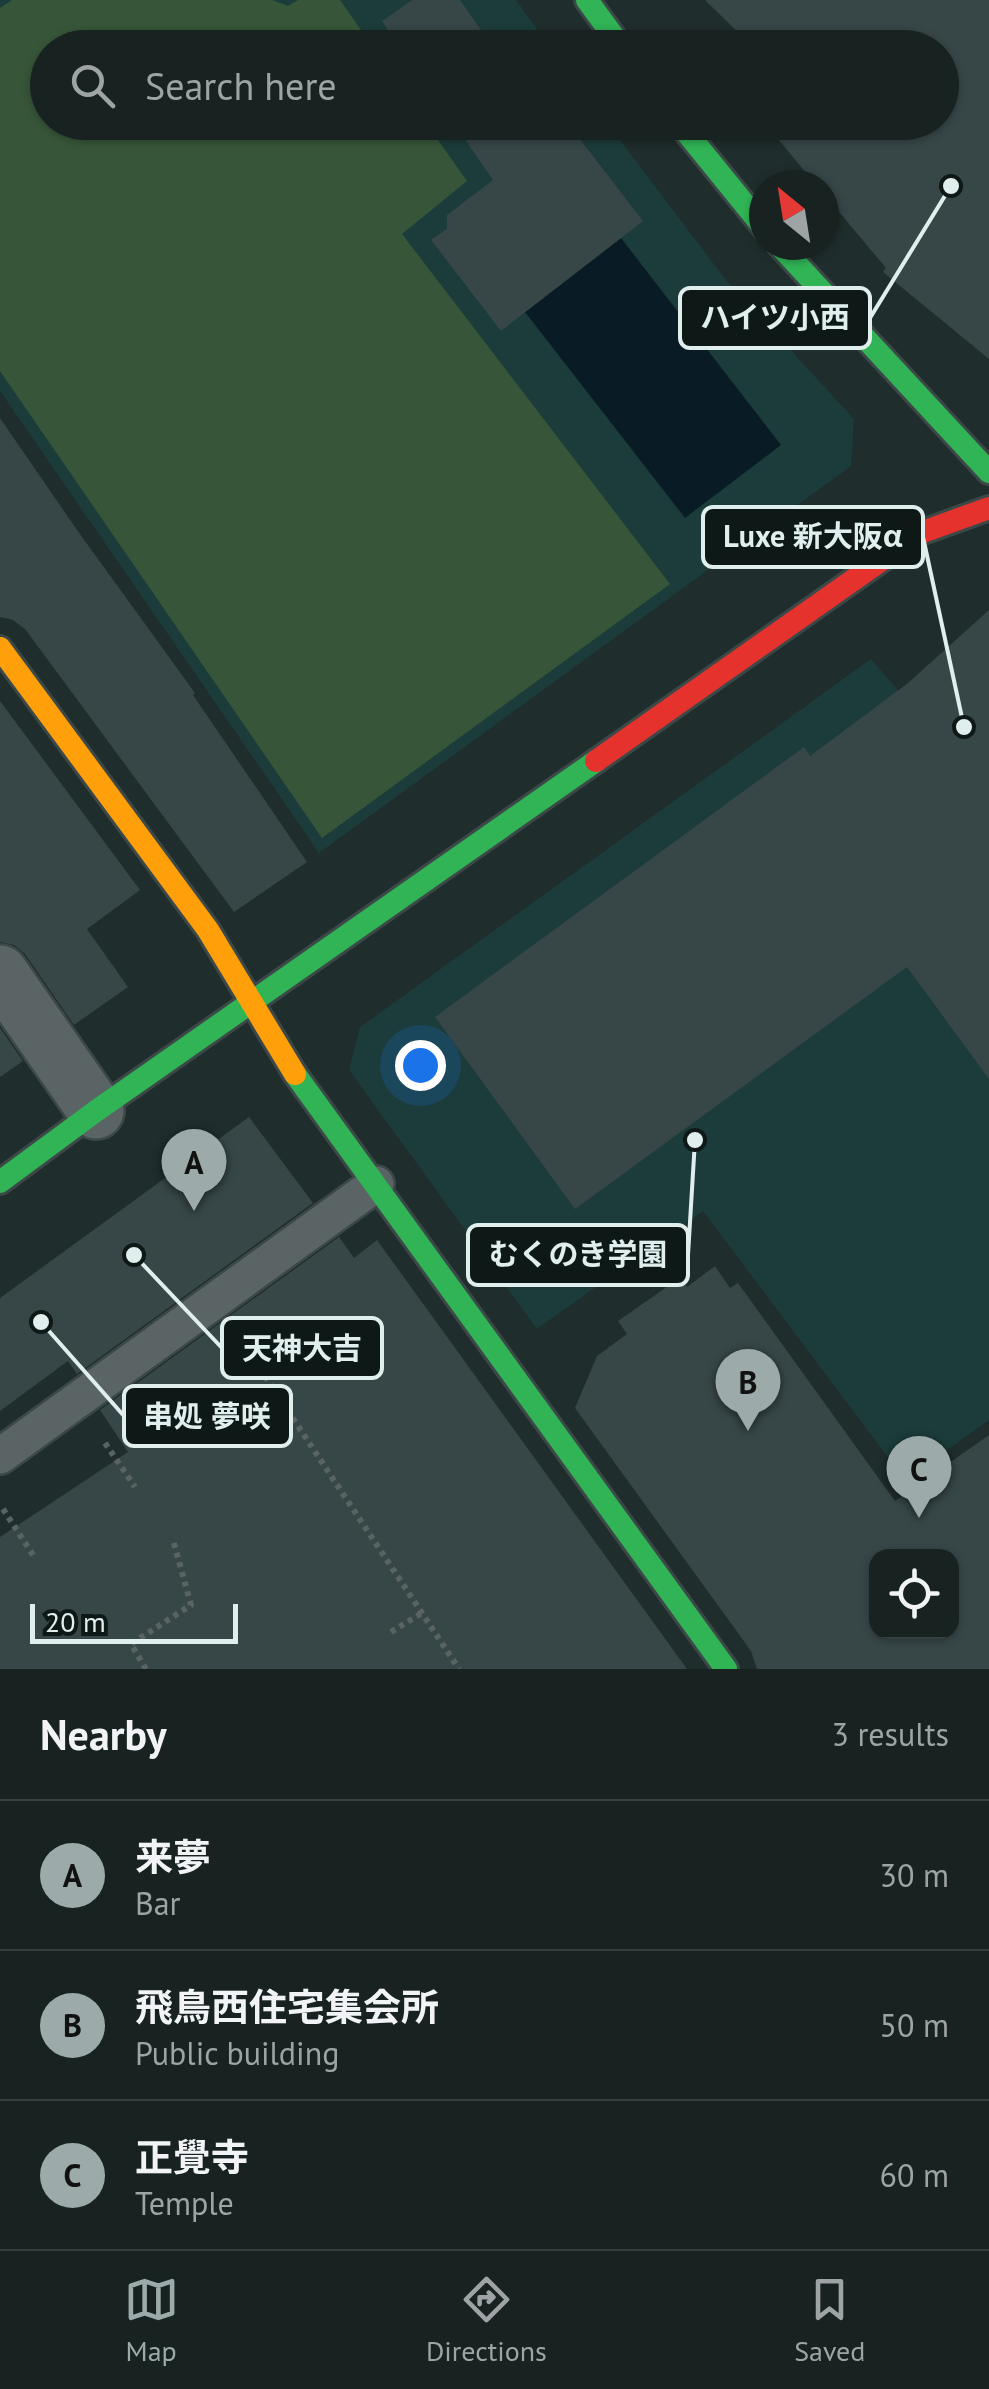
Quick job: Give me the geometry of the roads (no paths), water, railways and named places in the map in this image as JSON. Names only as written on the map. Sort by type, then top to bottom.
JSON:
[{"type":"street","points":[[587,0],[609,30]]},
{"type":"street","points":[[693,140],[749,210]]},
{"type":"street","points":[[793,260],[989,472]]},
{"type":"street","points":[[0,1182],[96,1110],[920,533],[989,508]]},
{"type":"street","points":[[0,648],[208,930],[281,1054],[726,1669]]},
{"type":"street","points":[[0,973],[96,1110]]},
{"type":"lane","points":[[0,1456],[376,1184]]},
{"type":"place","name":"ハイツ小西","points":[[951,186]]},
{"type":"place","name":"Luxe 新大阪α","points":[[964,727]]},
{"type":"place","name":"むくのき学園","points":[[695,1140]]},
{"type":"place","name":"来夢","points":[[194,1211]]},
{"type":"place","name":"天神大吉","points":[[134,1255]]},
{"type":"place","name":"串処 夢咲","points":[[41,1322]]},
{"type":"place","name":"飛鳥西住宅集会所","points":[[748,1431]]},
{"type":"place","name":"正覺寺","points":[[919,1518]]}]
